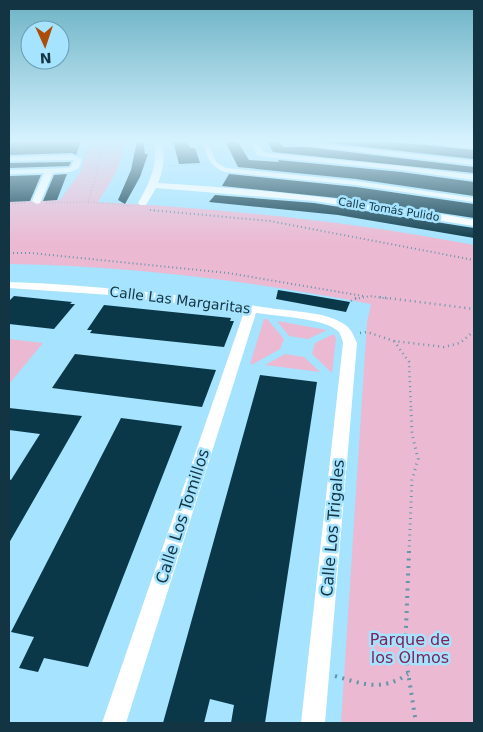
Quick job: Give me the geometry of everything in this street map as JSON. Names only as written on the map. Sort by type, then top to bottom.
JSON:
[{"type":"street","points":[[34,202],[47,175]]},
{"type":"street","points":[[141,206],[157,175]]},
{"type":"street","points":[[280,175],[356,183],[474,200]]},
{"type":"street","points":[[454,175],[474,178]]},
{"type":"street","name":"Calle Tomás Pulido","points":[[153,185],[309,197],[368,204],[474,223]]},
{"type":"street","name":"Calle Las Margaritas","points":[[9,285],[130,293],[251,309],[319,320],[339,326],[347,334]]},
{"type":"street","name":"Calle Los Tomillos","points":[[114,723],[251,309]]},
{"type":"street","name":"Calle Los Trigales","points":[[313,723],[350,343],[347,334]]},
{"type":"path","points":[[88,202],[95,175]]},
{"type":"path","points":[[9,204],[88,202],[141,206],[270,221],[474,260]]},
{"type":"path","points":[[9,253],[31,253],[228,273],[363,296],[406,299],[474,309]]},
{"type":"path","points":[[352,301],[363,296]]},
{"type":"path","points":[[347,334],[368,332],[394,342],[444,347],[460,343],[474,331]]},
{"type":"path","points":[[394,342],[409,362],[412,434],[418,459],[412,480],[405,653],[416,723]]},
{"type":"path","points":[[318,671],[376,688],[397,683],[408,674]]},
{"type":"green space","name":"Parque de los Olmos","points":[[78,175],[114,175],[98,202],[193,208],[287,217],[381,229],[474,245],[474,723],[341,723],[367,322],[371,304],[281,288],[146,271],[9,264],[9,202],[60,200]]},
{"type":"green space","points":[[264,319],[267,319],[284,339],[280,349],[250,364]]},
{"type":"green space","points":[[277,321],[327,330],[308,339],[289,336]]},
{"type":"green space","points":[[334,334],[336,339],[332,373],[312,354],[315,343]]},
{"type":"green space","points":[[9,339],[43,343],[9,384]]},
{"type":"green space","points":[[285,354],[304,357],[320,372],[265,365]]},
{"type":"building","points":[[41,175],[30,201],[9,202],[9,176]]},
{"type":"building","points":[[54,175],[67,175],[57,200],[43,201]]},
{"type":"building","points":[[129,175],[141,175],[125,204],[118,200]]},
{"type":"building","points":[[228,175],[240,175],[356,187],[474,204],[474,218],[356,200],[222,186]]},
{"type":"building","points":[[318,175],[424,175],[474,182],[474,196]]},
{"type":"building","points":[[215,195],[314,203],[474,228],[474,238],[338,215],[209,202]]},
{"type":"building","points":[[278,290],[350,302],[346,312],[276,299]]},
{"type":"building","points":[[14,296],[72,302],[70,304],[75,304],[54,329],[9,324],[9,301]]},
{"type":"building","points":[[104,305],[231,318],[230,321],[234,321],[224,347],[90,333],[92,330],[87,330]]},
{"type":"building","points":[[75,354],[216,370],[202,407],[52,388]]},
{"type":"building","points":[[260,375],[317,382],[265,723],[231,723],[234,705],[210,699],[204,723],[163,723]]},
{"type":"building","points":[[9,408],[82,416],[9,543],[9,479],[11,480],[40,434],[9,430]]},
{"type":"building","points":[[121,418],[182,426],[88,667],[44,658],[38,672],[19,668],[34,637],[11,632]]}]
